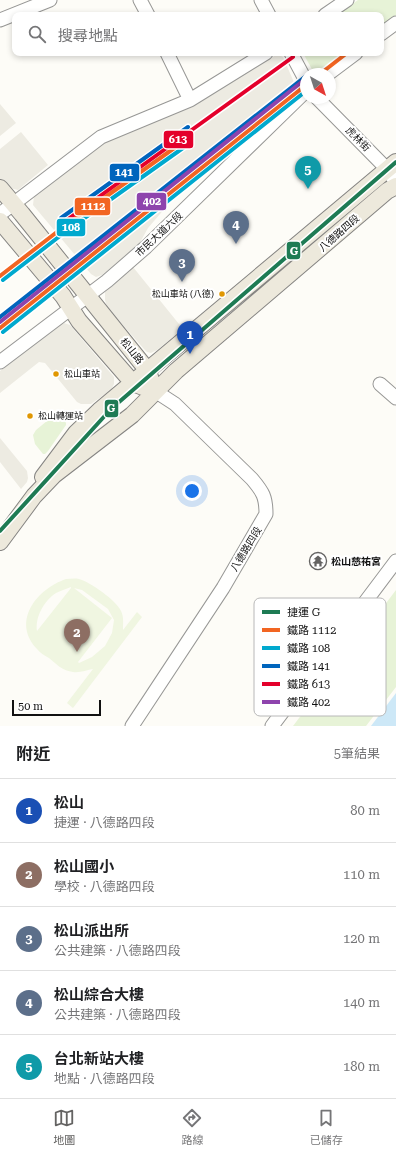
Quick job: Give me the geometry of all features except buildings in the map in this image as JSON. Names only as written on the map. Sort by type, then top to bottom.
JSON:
[{"type":"main road","name":"八德路四段","points":[[34,496],[45,472],[76,433],[98,411],[148,371],[392,165]]},
{"type":"main road","name":"八德路四段","points":[[0,542],[34,496],[54,475],[132,415],[176,371],[387,191],[396,186]]},
{"type":"main road","name":"松山路","points":[[0,188],[148,371],[156,391]]},
{"type":"main road","name":"松山路","points":[[0,221],[63,296],[80,321],[133,383]]},
{"type":"main road","points":[[133,383],[156,391]]},
{"type":"street","points":[[20,12],[50,0]]},
{"type":"street","points":[[140,0],[146,12]]},
{"type":"street","points":[[261,0],[268,12]]},
{"type":"street","points":[[329,12],[347,0]]},
{"type":"street","points":[[0,20],[12,15]]},
{"type":"street","points":[[384,32],[396,23]]},
{"type":"street","points":[[168,56],[190,100]]},
{"type":"street","points":[[0,214],[101,137],[190,100],[261,56]]},
{"type":"street","points":[[294,56],[300,69]]},
{"type":"street","points":[[336,68],[352,56]]},
{"type":"street","name":"市民大道六段","points":[[0,362],[88,296],[146,247],[300,98]]},
{"type":"street","name":"虎林街","points":[[325,104],[392,165],[396,183]]},
{"type":"street","points":[[380,384],[396,398]]},
{"type":"street","name":"八德路四段","points":[[132,726],[223,588],[266,514],[266,501],[259,487],[252,479],[175,404],[156,391]]},
{"type":"street","points":[[368,598],[396,561]]},
{"type":"street","points":[[272,726],[280,716]]},
{"type":"green space","points":[[358,0],[396,0],[396,15],[384,24],[384,12],[341,12]]},
{"type":"green space","points":[[305,56],[341,56],[325,68],[311,68]]},
{"type":"green space","points":[[53,416],[63,417],[66,425],[48,451],[43,454],[35,444],[33,435],[36,430]]},
{"type":"green space","points":[[66,579],[77,579],[96,588],[114,602],[121,611],[123,616],[123,630],[137,612],[142,617],[73,708],[67,703],[93,669],[76,672],[60,667],[38,650],[30,638],[26,628],[27,617],[31,607],[37,598],[55,584]],"holes":[[[71,588],[37,631],[37,620],[44,605],[56,593]],[[74,588],[82,590],[108,609],[114,620],[112,633],[105,646],[92,657],[79,663],[78,662],[112,618]]]},
{"type":"green space","points":[[396,590],[396,687],[386,700],[386,603]]},
{"type":"green space","points":[[301,716],[374,716],[366,726],[293,726]]},
{"type":"shaded area","points":[[274,56],[283,57],[296,87],[292,96],[225,161],[220,154],[172,200],[148,228],[138,246],[102,275],[96,277],[91,274],[33,205],[34,196],[105,142],[193,106]]},
{"type":"shaded area","points":[[0,104],[16,123],[0,136]]},
{"type":"shaded area","points":[[21,132],[48,165],[18,190],[6,187],[0,179],[0,149]]},
{"type":"shaded area","points":[[133,267],[183,329],[151,353],[144,349],[107,307],[105,300],[105,292]]},
{"type":"shaded area","points":[[64,323],[70,325],[114,377],[114,384],[111,390],[91,404],[81,404],[77,402],[45,363],[39,362],[0,393],[0,371]]},
{"type":"shaded area","points":[[0,438],[27,471],[27,482],[21,489],[0,462]]},
{"type":"water","points":[[396,693],[396,726],[371,726],[379,716],[386,716],[386,706]]},
{"type":"metro line","name":"G","points":[[0,531],[111,409],[396,162]]},
{"type":"rail line","name":"1112","points":[[328,68],[343,56]]},
{"type":"rail line","name":"613","points":[[64,222],[293,57]]},
{"type":"rail line","name":"141","points":[[0,317],[300,81]]},
{"type":"rail line","name":"402","points":[[0,322],[300,83]]},
{"type":"rail line","name":"1112","points":[[0,328],[300,90]]},
{"type":"rail line","name":"108","points":[[3,332],[300,96]]},
{"type":"rail line","name":"141","points":[[61,218],[188,127]]},
{"type":"rail line","name":"1112","points":[[0,276],[66,225],[187,139]]},
{"type":"rail line","name":"108","points":[[3,280],[69,229],[190,143]]},
{"type":"place","name":"台北新站大樓","points":[[308,189]]},
{"type":"place","name":"松山綜合大樓","points":[[236,244]]},
{"type":"place","name":"松山派出所","points":[[182,282]]},
{"type":"place","name":"松山車站 (八德)","points":[[222,294]]},
{"type":"place","name":"松山","points":[[190,354]]},
{"type":"place","name":"松山車站","points":[[56,374]]},
{"type":"place","name":"松山轉運站","points":[[30,416]]},
{"type":"place","name":"松山慈祐宮","points":[[318,561]]},
{"type":"place","name":"松山國小","points":[[77,652]]}]
